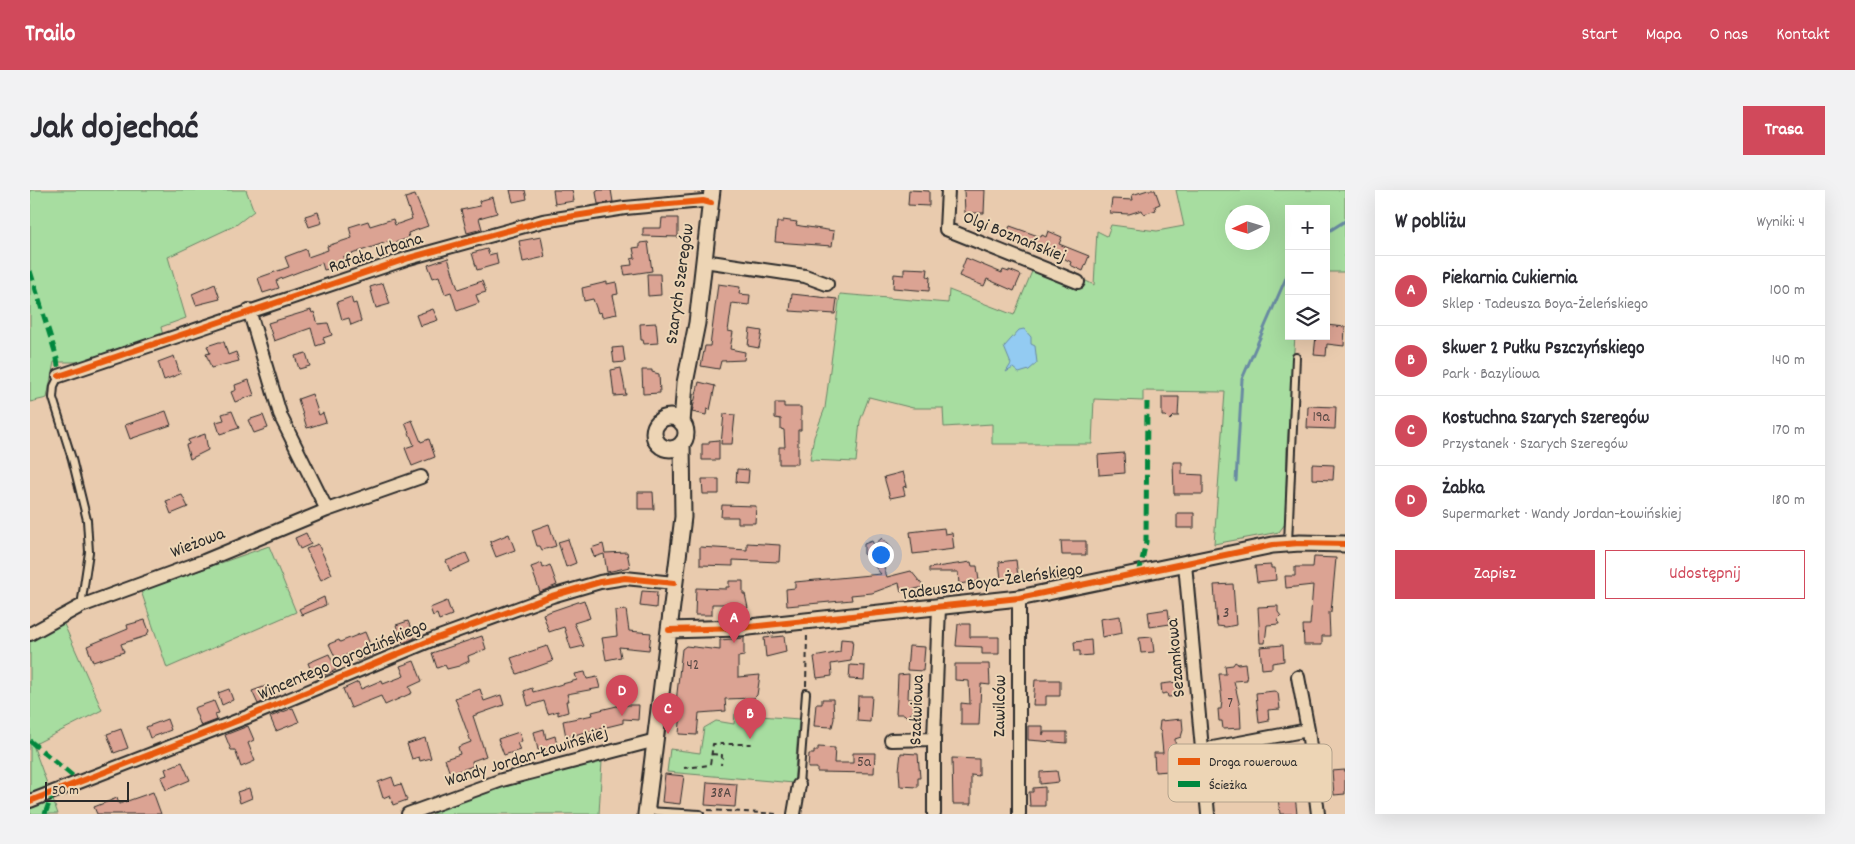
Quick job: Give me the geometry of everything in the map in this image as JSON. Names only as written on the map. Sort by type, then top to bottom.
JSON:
[{"type":"street","name":"Olgi Boznańskiej","points":[[948,190],[946,229],[1078,282]]},
{"type":"street","name":"Szarych Szeregów","points":[[682,423],[685,383],[697,323],[711,197]]},
{"type":"street","name":"Rafała Urbana","points":[[59,376],[249,310],[409,258],[543,221],[625,208],[702,201],[711,197]]},
{"type":"street","points":[[704,261],[805,276],[827,284]]},
{"type":"street","points":[[249,310],[281,417],[327,510]]},
{"type":"street","name":"Szarych Szeregów","points":[[662,419],[685,383]]},
{"type":"street","points":[[646,812],[683,517],[683,484],[682,443],[686,433],[682,423],[673,417],[662,419],[654,427],[656,442],[664,448],[683,484]]},
{"type":"street","points":[[664,448],[674,448],[682,443]]},
{"type":"street","name":"Wieżowa","points":[[30,634],[81,606],[204,561],[327,510],[421,477]]},
{"type":"street","name":"Tadeusza Boya-Żeleńskiego","points":[[669,630],[740,628],[1019,598],[1288,543],[1345,544]]},
{"type":"street","name":"Sezamkowa","points":[[1185,564],[1201,744]]},
{"type":"street","name":"Wincentego Ogrodzińskiego","points":[[30,801],[247,717],[434,639],[552,596],[600,582],[625,578],[641,578],[674,583]]},
{"type":"street","name":"Zawilców","points":[[1019,598],[1019,814]]},
{"type":"street","name":"Szałwiowa","points":[[934,814],[934,739],[939,607]]},
{"type":"street","points":[[1298,677],[1310,744]]},
{"type":"street","points":[[1234,744],[1308,730]]},
{"type":"street","points":[[891,740],[934,739]]},
{"type":"street","name":"Wandy Jordan-Łowińskiej","points":[[408,814],[502,780],[656,740]]},
{"type":"street","points":[[794,814],[799,785]]},
{"type":"lane","points":[[1288,543],[1296,357]]},
{"type":"lane","points":[[59,376],[54,386],[53,398],[72,460],[87,520],[88,552],[81,606]]},
{"type":"lane","points":[[799,785],[806,693]]},
{"type":"lane","points":[[646,812],[700,814]]},
{"type":"path","points":[[806,693],[807,629]]},
{"type":"path","points":[[684,768],[710,765],[713,744],[755,744]]},
{"type":"path","points":[[712,754],[722,755],[721,765]]},
{"type":"path","points":[[700,814],[707,810],[778,814]]},
{"type":"green space","points":[[30,190],[246,190],[254,211],[236,225],[168,257],[186,318],[161,327],[163,336],[95,362],[54,362],[47,398],[30,402]]},
{"type":"green space","points":[[1176,190],[1345,190],[1345,272],[1330,272],[1330,205],[1285,205],[1285,340],[1295,340],[1287,446],[1285,524],[1279,532],[1214,544],[1225,392],[1143,391],[1143,401],[1094,399],[1092,444],[992,444],[992,424],[944,427],[943,408],[913,408],[869,397],[860,421],[856,462],[810,460],[814,437],[825,408],[840,294],[948,303],[949,290],[1014,315],[1033,269],[1078,289],[1082,279],[1094,285],[1097,231],[1107,236],[1111,225],[1157,231],[1184,226]]},
{"type":"green space","points":[[269,546],[296,612],[167,668],[141,591]]},
{"type":"green space","points":[[63,622],[102,710],[33,745],[58,814],[30,814],[30,640]]},
{"type":"green space","points":[[735,714],[799,719],[794,783],[667,772],[670,749],[700,753],[704,728],[716,721],[734,724]]},
{"type":"green space","points":[[602,761],[599,814],[427,814],[503,786]]},
{"type":"water","points":[[1024,329],[1031,337],[1031,344],[1035,346],[1037,363],[1029,370],[1019,373],[1013,368],[1006,372],[1011,364],[1004,347],[1019,330]]},
{"type":"building","points":[[510,190],[525,190],[527,199],[513,202]]},
{"type":"building","points":[[553,190],[572,190],[574,201],[555,204]]},
{"type":"building","points":[[599,190],[611,190],[613,202],[598,204],[596,192]]},
{"type":"building","points":[[909,190],[929,191],[929,206],[908,205]]},
{"type":"building","points":[[964,190],[985,190],[984,213],[965,213]]},
{"type":"building","points":[[1155,190],[1160,204],[1155,206],[1156,210],[1144,214],[1142,210],[1129,214],[1110,213],[1112,199],[1133,200],[1132,195]]},
{"type":"building","points":[[415,195],[428,226],[408,233],[409,238],[391,244],[390,241],[343,257],[345,262],[335,267],[324,270],[322,263],[280,279],[276,281],[279,288],[263,293],[258,278],[289,267],[285,257],[306,249],[308,257],[328,250],[327,246],[352,238],[349,227],[368,221],[370,226],[393,219],[395,225],[412,219],[405,198]]},
{"type":"building","points":[[493,197],[497,213],[479,218],[482,229],[467,233],[461,210],[480,206],[479,201]]},
{"type":"building","points":[[318,212],[322,223],[309,227],[305,216]]},
{"type":"building","points":[[662,218],[678,218],[678,237],[643,236],[643,228],[661,228]]},
{"type":"building","points":[[783,220],[797,222],[796,225],[834,231],[832,246],[775,242],[777,222],[783,222]]},
{"type":"building","points":[[1010,226],[1041,237],[1042,235],[1046,237],[1048,231],[1062,237],[1059,244],[1089,256],[1083,271],[1070,265],[1071,262],[1055,254],[1005,237]]},
{"type":"building","points":[[541,237],[545,257],[523,262],[519,241]]},
{"type":"building","points":[[648,242],[652,271],[625,275],[623,266],[632,265],[631,259],[635,258],[633,248],[640,247],[640,243]]},
{"type":"building","points":[[487,249],[489,255],[496,253],[498,264],[477,270],[472,253]]},
{"type":"building","points":[[448,258],[458,289],[482,281],[486,292],[476,295],[479,303],[457,311],[451,292],[445,294],[439,276],[433,278],[428,265]]},
{"type":"building","points":[[966,258],[1002,273],[1003,270],[1009,272],[1009,270],[1021,275],[1014,291],[987,279],[984,286],[959,276]]},
{"type":"building","points":[[904,268],[928,269],[927,276],[930,277],[929,291],[893,288],[894,274],[904,275]]},
{"type":"building","points":[[647,274],[660,274],[661,295],[648,296]]},
{"type":"building","points":[[607,282],[607,284],[616,282],[618,294],[613,295],[617,314],[602,317],[601,312],[598,313],[593,299],[584,301],[582,288]]},
{"type":"building","points":[[383,283],[390,304],[376,308],[370,287]]},
{"type":"building","points":[[215,284],[220,299],[196,305],[192,294]]},
{"type":"building","points":[[718,284],[740,287],[739,294],[750,295],[749,305],[732,303],[728,331],[733,332],[730,349],[745,352],[744,360],[721,361],[719,369],[701,366],[705,346],[710,346]]},
{"type":"building","points":[[792,294],[837,299],[835,314],[790,311]]},
{"type":"building","points":[[351,297],[353,304],[356,303],[361,321],[351,325],[349,318],[342,320],[337,302]]},
{"type":"building","points":[[433,309],[438,320],[420,326],[416,315]]},
{"type":"building","points":[[311,310],[312,313],[314,312],[318,324],[328,323],[332,335],[323,338],[325,343],[316,346],[311,328],[274,341],[268,323]]},
{"type":"building","points":[[656,323],[658,343],[644,344],[643,340],[641,340],[640,324]]},
{"type":"building","points":[[1330,325],[1345,327],[1344,346],[1327,344],[1326,356],[1314,355],[1316,340],[1330,340]]},
{"type":"building","points":[[750,329],[762,331],[759,348],[748,346]]},
{"type":"building","points":[[224,342],[228,355],[236,352],[239,361],[211,368],[206,354],[210,353],[207,346]]},
{"type":"building","points":[[623,347],[625,362],[614,363],[612,348]]},
{"type":"building","points":[[306,353],[310,366],[299,369],[295,356]]},
{"type":"building","points":[[174,356],[180,374],[164,380],[158,362]]},
{"type":"building","points":[[621,368],[626,395],[614,396],[611,370]]},
{"type":"building","points":[[642,370],[652,370],[652,372],[659,374],[660,393],[643,394]]},
{"type":"building","points":[[249,380],[254,395],[235,402],[231,392],[236,390],[235,385]]},
{"type":"building","points":[[699,382],[715,386],[710,410],[707,409],[706,415],[692,412]]},
{"type":"building","points":[[312,394],[319,415],[323,413],[326,422],[307,428],[298,399]]},
{"type":"building","points":[[1162,397],[1179,397],[1178,416],[1174,416],[1170,420],[1166,416],[1162,416]]},
{"type":"building","points":[[775,403],[784,403],[784,407],[801,407],[801,430],[798,430],[798,464],[779,464],[779,447],[785,447],[784,430],[781,429],[781,419],[775,418]]},
{"type":"building","points":[[1308,406],[1336,407],[1335,429],[1307,428]]},
{"type":"building","points":[[166,411],[171,425],[130,439],[125,425]]},
{"type":"building","points":[[232,411],[239,428],[220,434],[216,422],[224,420],[222,414]]},
{"type":"building","points":[[724,414],[735,415],[732,444],[721,444]]},
{"type":"building","points":[[263,415],[268,428],[254,433],[248,420]]},
{"type":"building","points":[[412,420],[421,442],[429,439],[435,457],[412,466],[405,448],[414,445],[405,423]]},
{"type":"building","points":[[205,434],[208,450],[190,459],[186,445],[189,444],[188,440]]},
{"type":"building","points":[[719,440],[719,460],[702,460],[702,444],[709,444],[709,441]]},
{"type":"building","points":[[1124,453],[1125,473],[1099,475],[1098,455]]},
{"type":"building","points":[[1173,462],[1182,462],[1182,474],[1203,475],[1203,494],[1174,494]]},
{"type":"building","points":[[1312,464],[1334,465],[1333,480],[1312,479]]},
{"type":"building","points":[[737,469],[749,470],[748,483],[736,482]]},
{"type":"building","points":[[903,472],[907,486],[903,487],[905,495],[890,498],[884,477]]},
{"type":"building","points":[[702,479],[719,479],[719,494],[703,494]]},
{"type":"building","points":[[638,492],[653,492],[654,509],[638,509]]},
{"type":"building","points":[[182,495],[188,507],[171,514],[166,501]]},
{"type":"building","points":[[722,505],[756,506],[755,523],[738,523],[738,517],[721,517]]},
{"type":"building","points":[[1177,513],[1194,513],[1194,528],[1177,528]]},
{"type":"building","points":[[549,524],[556,546],[542,550],[540,546],[537,546],[532,530]]},
{"type":"building","points":[[944,528],[945,534],[952,533],[954,549],[913,554],[910,532]]},
{"type":"building","points":[[306,533],[311,544],[300,549],[295,538]]},
{"type":"building","points":[[509,534],[515,550],[496,557],[490,542]]},
{"type":"building","points":[[882,538],[892,550],[882,561],[887,577],[911,571],[924,587],[901,592],[899,583],[872,593],[851,595],[852,600],[787,606],[786,589],[795,588],[795,582],[881,574],[864,554],[864,544],[872,541],[874,545]]},
{"type":"building","points":[[568,539],[576,563],[566,567],[558,542]]},
{"type":"building","points":[[1061,541],[1086,541],[1086,555],[1062,555]]},
{"type":"building","points":[[747,543],[780,545],[779,562],[733,560],[733,566],[700,565],[700,547],[747,550]]},
{"type":"building","points":[[318,544],[332,574],[321,580],[306,549]]},
{"type":"building","points":[[603,544],[605,553],[627,552],[630,567],[607,572],[604,554],[594,557],[591,548]]},
{"type":"building","points":[[466,553],[470,562],[450,571],[446,561]]},
{"type":"building","points":[[1314,557],[1336,558],[1331,612],[1329,612],[1330,636],[1322,636],[1322,645],[1304,645],[1303,625],[1310,625],[1313,585],[1286,588],[1285,576],[1295,576],[1295,567],[1313,567]]},
{"type":"building","points":[[1016,560],[1018,577],[1001,579],[999,562]]},
{"type":"building","points":[[971,562],[972,566],[977,566],[979,581],[959,584],[958,572],[929,572],[929,568]]},
{"type":"building","points":[[542,563],[543,568],[550,565],[557,585],[540,592],[531,567]]},
{"type":"building","points":[[1271,565],[1271,568],[1275,568],[1276,580],[1257,582],[1255,566]]},
{"type":"building","points":[[729,581],[743,581],[743,594],[745,594],[748,608],[736,608],[736,604],[712,604],[712,615],[695,615],[696,588],[726,589],[726,587],[729,587]]},
{"type":"building","points":[[1233,584],[1236,625],[1217,626],[1214,585]]},
{"type":"building","points":[[642,591],[657,592],[656,608],[640,606]]},
{"type":"building","points":[[324,597],[326,605],[302,615],[299,609]]},
{"type":"building","points":[[584,600],[590,618],[574,623],[584,646],[571,649],[564,627],[549,632],[543,614]]},
{"type":"building","points":[[447,601],[452,615],[439,620],[437,614],[433,616],[430,608]]},
{"type":"building","points":[[1278,606],[1278,612],[1281,616],[1278,619],[1279,624],[1267,625],[1265,643],[1260,643],[1258,607]]},
{"type":"building","points":[[1168,609],[1170,624],[1150,627],[1148,612]]},
{"type":"building","points":[[626,610],[629,631],[651,633],[649,650],[619,647],[621,657],[606,660],[602,638],[617,636],[615,611]]},
{"type":"building","points":[[1120,616],[1122,633],[1102,637],[1100,619]]},
{"type":"building","points":[[145,620],[149,631],[146,636],[121,644],[124,652],[93,662],[87,646],[128,629],[127,625]]},
{"type":"building","points":[[408,621],[415,638],[403,643],[396,625]]},
{"type":"building","points":[[958,624],[970,624],[970,637],[999,637],[999,654],[982,654],[982,647],[956,646]]},
{"type":"building","points":[[365,632],[374,654],[357,661],[354,652],[336,659],[329,644],[339,640],[340,642]]},
{"type":"building","points":[[482,636],[486,649],[468,656],[469,661],[459,666],[447,669],[445,665],[437,668],[432,653]]},
{"type":"building","points":[[784,636],[786,652],[766,657],[764,638]]},
{"type":"building","points":[[1152,637],[1154,652],[1141,653],[1139,638]]},
{"type":"building","points":[[744,638],[744,656],[738,657],[738,677],[760,675],[757,695],[754,698],[725,699],[726,711],[699,713],[697,735],[679,734],[681,711],[675,711],[682,649],[686,646],[720,650],[720,640]]},
{"type":"building","points":[[841,639],[853,640],[851,661],[831,664],[832,676],[817,678],[814,657],[840,652]]},
{"type":"building","points":[[1091,640],[1092,655],[1080,656],[1080,651],[1075,651],[1074,642]]},
{"type":"building","points":[[1283,645],[1284,661],[1272,663],[1272,668],[1262,669],[1260,647]]},
{"type":"building","points":[[547,646],[553,661],[517,674],[511,658]]},
{"type":"building","points":[[909,646],[925,647],[923,671],[907,670]]},
{"type":"building","points":[[329,654],[336,670],[319,677],[317,671],[312,673],[308,663]]},
{"type":"building","points":[[414,661],[422,681],[409,687],[412,693],[385,705],[381,696],[351,708],[343,689],[358,682],[361,689],[382,680],[383,684],[404,676],[400,666]]},
{"type":"building","points":[[1235,662],[1238,664],[1245,663],[1247,680],[1234,681],[1240,707],[1241,728],[1223,729],[1222,721],[1219,721],[1218,709],[1221,709],[1222,701],[1219,674],[1226,674],[1225,666],[1233,665]]},
{"type":"building","points":[[955,664],[989,664],[990,685],[981,684],[979,725],[961,725],[961,703],[970,704],[969,681],[955,680]]},
{"type":"building","points":[[850,665],[865,666],[864,680],[849,679]]},
{"type":"building","points":[[585,672],[587,679],[597,677],[600,688],[567,694],[569,701],[566,701],[568,712],[558,715],[558,711],[548,714],[544,701],[528,706],[524,691],[532,688],[533,692],[577,680],[575,674]]},
{"type":"building","points":[[909,674],[908,699],[913,699],[913,706],[916,709],[907,717],[904,714],[896,714],[898,675]]},
{"type":"building","points":[[1035,680],[1060,680],[1060,696],[1046,696],[1046,705],[1033,705]]},
{"type":"building","points":[[1178,682],[1180,696],[1168,697],[1167,693],[1162,694],[1161,684]]},
{"type":"building","points":[[266,686],[271,698],[258,704],[252,691]]},
{"type":"building","points":[[229,689],[233,700],[222,705],[218,693]]},
{"type":"building","points":[[480,689],[484,701],[501,695],[504,705],[473,716],[486,756],[472,761],[473,766],[450,774],[445,759],[460,754],[458,747],[471,742],[455,698]]},
{"type":"building","points":[[1274,691],[1278,693],[1280,709],[1268,710],[1269,721],[1259,723],[1256,693]]},
{"type":"building","points":[[858,696],[872,696],[870,722],[857,721]]},
{"type":"building","points":[[822,699],[833,699],[834,719],[832,727],[814,726],[816,704],[822,704]]},
{"type":"building","points":[[214,701],[219,713],[215,714],[217,720],[201,726],[194,708]]},
{"type":"building","points":[[621,705],[639,705],[638,720],[623,719],[623,723],[566,737],[563,721],[593,715],[592,712]]},
{"type":"building","points":[[293,708],[299,722],[276,731],[270,717]]},
{"type":"building","points":[[167,719],[171,730],[150,738],[146,727]]},
{"type":"building","points":[[1182,719],[1183,730],[1181,737],[1175,739],[1175,744],[1168,744],[1168,771],[1155,772],[1154,753],[1163,753],[1161,732],[1159,730],[1160,721]]},
{"type":"building","points":[[248,726],[254,740],[248,743],[255,761],[241,767],[235,750],[231,750],[225,735]]},
{"type":"building","points":[[1028,726],[1043,726],[1043,732],[1067,732],[1067,743],[1028,740]]},
{"type":"building","points":[[121,729],[128,748],[114,753],[107,734]]},
{"type":"building","points":[[544,729],[546,739],[555,736],[558,749],[543,753],[542,749],[538,750],[534,732]]},
{"type":"building","points":[[519,732],[522,741],[517,743],[520,750],[504,755],[498,739]]},
{"type":"building","points":[[425,738],[431,758],[420,761],[419,757],[412,759],[407,744]]},
{"type":"building","points":[[818,747],[835,748],[834,763],[853,763],[853,753],[875,753],[874,773],[817,772],[817,768],[808,768],[809,754],[814,754],[814,751],[818,751]]},
{"type":"building","points":[[901,753],[918,754],[920,778],[918,778],[918,787],[900,786]]},
{"type":"building","points":[[952,758],[979,759],[979,776],[971,775],[971,804],[953,804]]},
{"type":"building","points":[[182,762],[190,780],[166,790],[161,777],[167,775],[165,769]]},
{"type":"building","points":[[1345,770],[1345,794],[1334,795],[1332,771]]},
{"type":"building","points":[[1057,771],[1059,782],[1040,784],[1040,772]]},
{"type":"building","points":[[665,774],[684,776],[680,804],[662,802]]},
{"type":"building","points":[[392,777],[395,786],[401,784],[407,800],[393,805],[390,795],[383,798],[378,782]]},
{"type":"building","points":[[707,782],[737,784],[735,807],[705,805]]},
{"type":"building","points":[[1045,787],[1045,806],[1030,806],[1029,792],[1033,792],[1033,788]]},
{"type":"building","points":[[249,788],[252,798],[240,803],[237,792]]},
{"type":"building","points":[[153,792],[161,814],[97,814],[94,807],[117,798],[119,804]]},
{"type":"building","points":[[1278,802],[1296,802],[1297,814],[1280,814]]},
{"type":"waterway","points":[[1330,230],[1345,221]]},
{"type":"waterway","points":[[1236,481],[1242,379],[1285,280]]},
{"type":"marked path","points":[[30,271],[57,358],[59,376]]},
{"type":"marked path","points":[[1139,574],[1146,542],[1147,402]]},
{"type":"marked path","points":[[30,741],[80,782]]},
{"type":"marked path","points":[[45,814],[53,792]]},
{"type":"cycle path","points":[[59,376],[409,258],[543,221],[625,208],[703,201],[711,203]]},
{"type":"cycle path","points":[[669,630],[740,628],[1019,598],[1273,545],[1300,543],[1345,544]]},
{"type":"cycle path","points":[[30,801],[247,717],[434,639],[552,596],[600,582],[625,578],[674,583]]},
{"type":"place","name":"Piekarnia Cukiernia","points":[[734,643]]},
{"type":"place","name":"Żabka","points":[[622,716]]},
{"type":"place","name":"Kostuchna Szarych Szeregów","points":[[668,734]]},
{"type":"place","name":"Skwer 2 Pułku Pszczyńskiego","points":[[750,739]]}]
